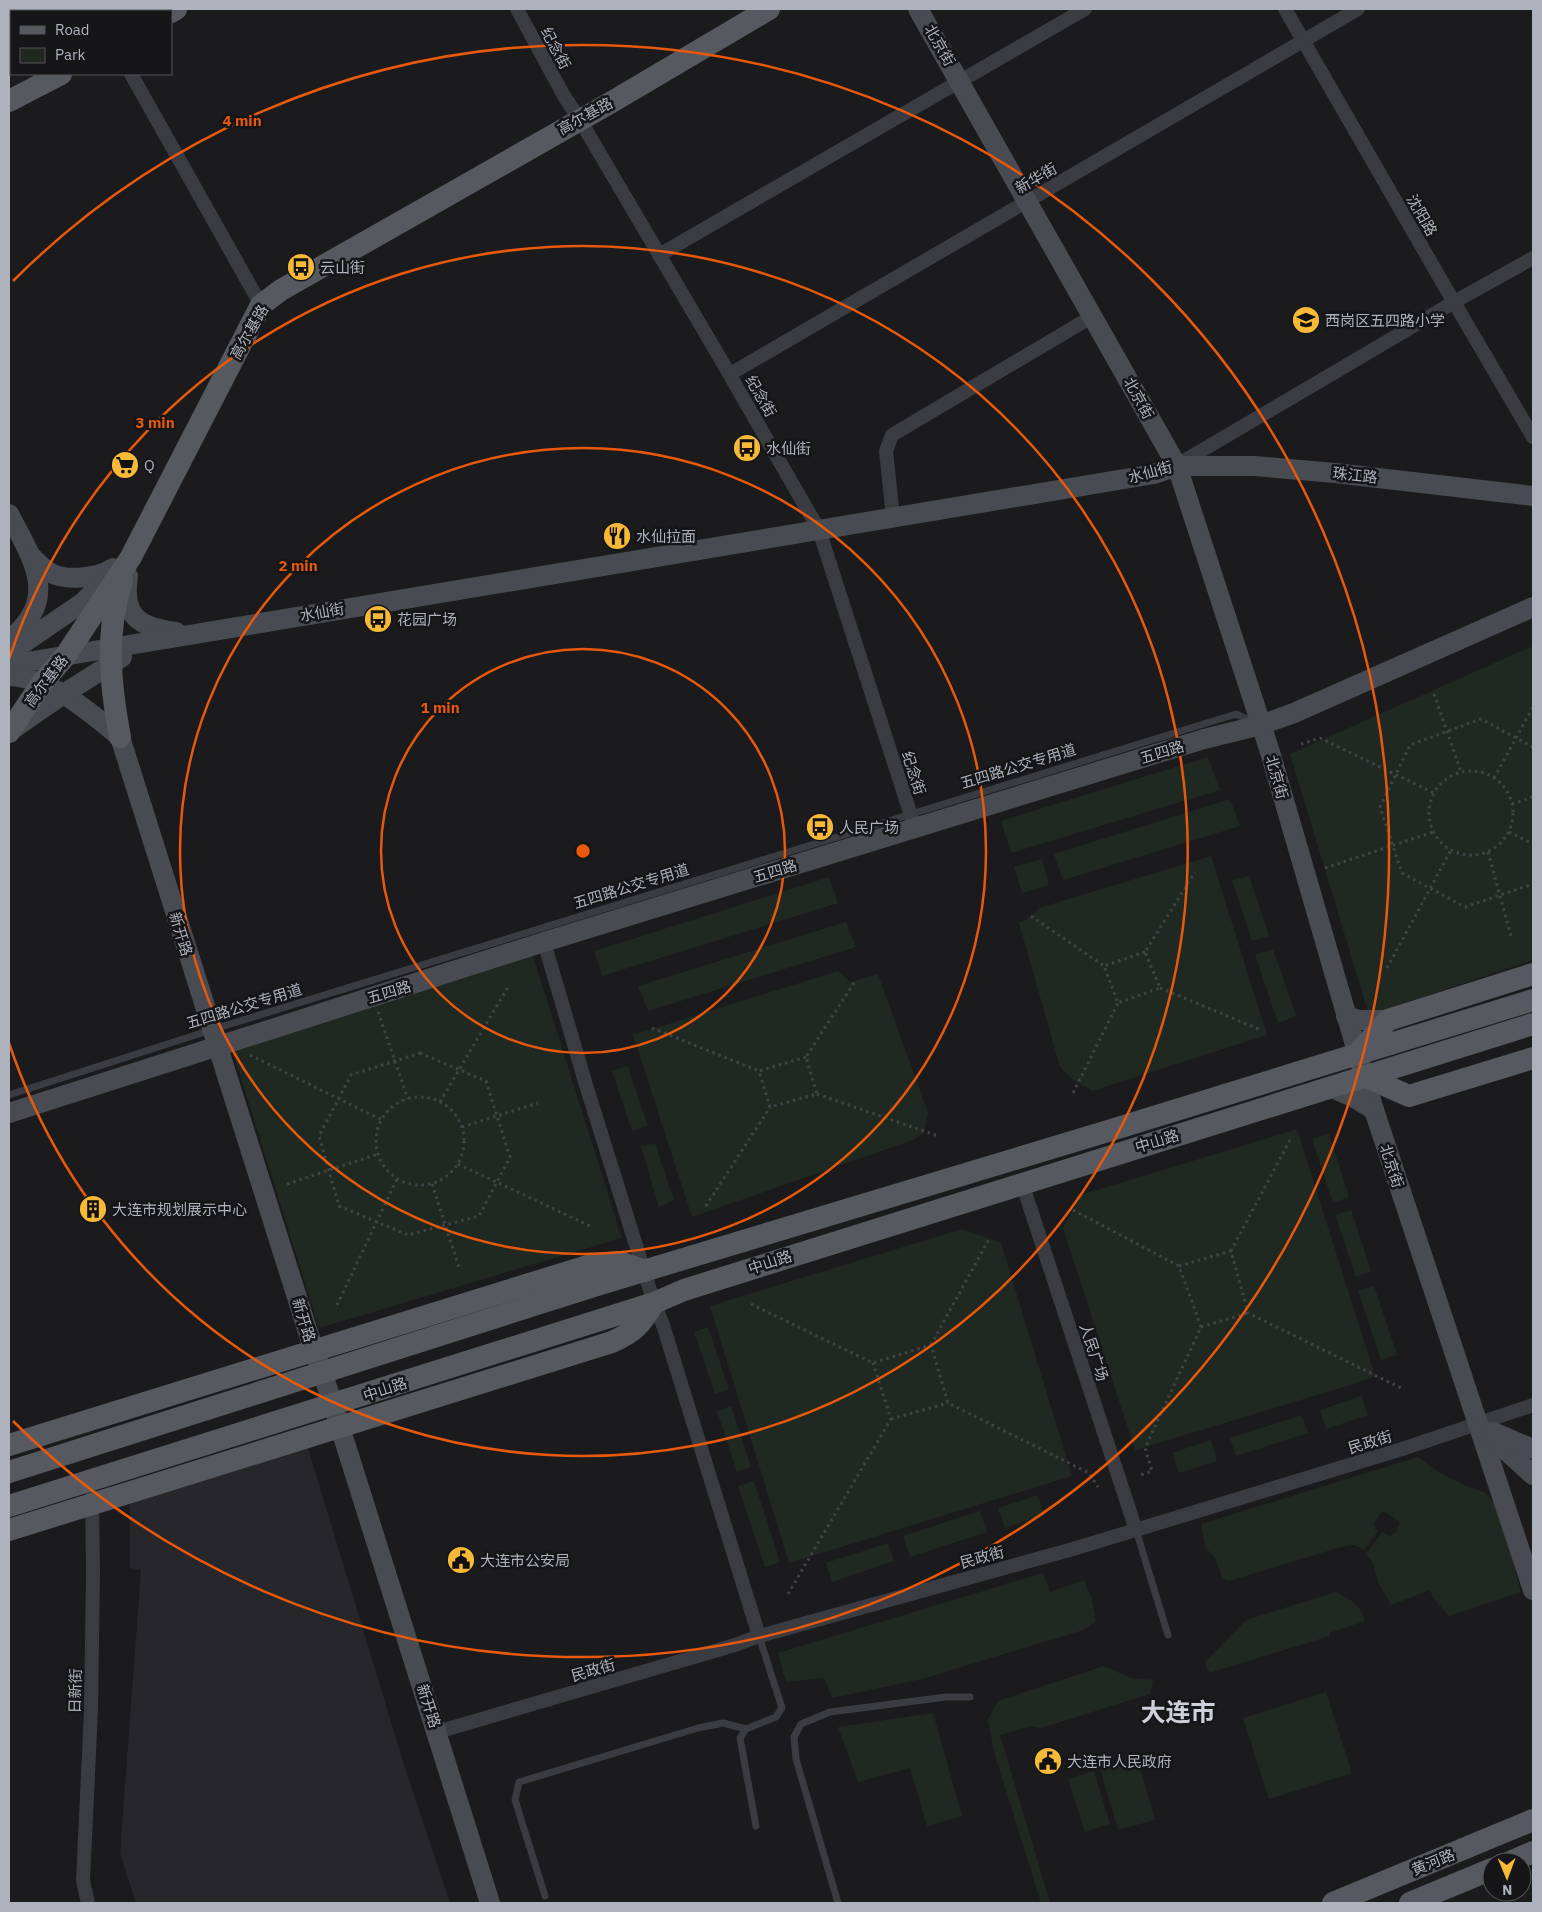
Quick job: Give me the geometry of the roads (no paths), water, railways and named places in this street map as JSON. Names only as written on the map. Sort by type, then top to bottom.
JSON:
[{"type":"main road","name":"高尔基路","points":[[9,732],[42,684],[66,655],[131,556],[261,305],[280,290],[580,120],[769,9]]},
{"type":"main road","name":"北京街","points":[[918,9],[1029,201],[1177,466],[1261,725],[1374,1110],[1533,1590]]},
{"type":"main road","points":[[9,101],[59,75]]},
{"type":"main road","name":"珠江路","points":[[1177,466],[1281,468],[1533,496]]},
{"type":"main road","name":"水仙街","points":[[9,665],[66,655],[110,656],[203,632],[1154,474],[1177,466]]},
{"type":"main road","points":[[9,514],[32,557],[39,590],[36,606],[30,619],[9,640]]},
{"type":"main road","points":[[32,557],[50,573],[76,578],[105,573],[131,556]]},
{"type":"main road","points":[[131,556],[125,593],[128,606],[136,620],[155,629],[175,632],[203,632]]},
{"type":"main road","points":[[9,653],[82,603],[131,556]]},
{"type":"main road","points":[[120,737],[113,698],[110,656],[111,630],[114,611],[131,556]]},
{"type":"main road","name":"五四路","points":[[9,1113],[214,1038],[544,942],[912,821],[1204,739],[1261,725],[1533,607]]},
{"type":"main road","points":[[9,732],[62,695],[110,656]]},
{"type":"main road","points":[[9,676],[19,676],[42,684],[90,712],[120,737]]},
{"type":"main road","points":[[9,732],[55,712],[74,711],[120,737]]},
{"type":"main road","name":"新开路","points":[[120,737],[490,1903]]},
{"type":"main road","points":[[1346,1016],[1359,1020],[1388,1020],[1533,974]]},
{"type":"main road","name":"中山路","points":[[9,1472],[322,1371],[1533,1000]]},
{"type":"main road","points":[[1358,1054],[1388,1020]]},
{"type":"main road","name":"中山路","points":[[9,1506],[654,1303],[684,1290],[1533,1024]]},
{"type":"main road","points":[[1364,1076],[1409,1096],[1533,1058]]},
{"type":"main road","points":[[1330,1087],[1352,1096],[1374,1110]]},
{"type":"main road","points":[[9,1445],[594,1264],[619,1262],[645,1271]]},
{"type":"main road","points":[[9,1530],[92,1502],[612,1342],[640,1326],[654,1303]]},
{"type":"main road","points":[[112,1439],[183,1391]]},
{"type":"main road","points":[[1478,1425],[1533,1449]]},
{"type":"main road","points":[[1478,1425],[1533,1475]]},
{"type":"main road","name":"黄河路","points":[[1333,1903],[1533,1820]]},
{"type":"main road","name":"黄河路","points":[[1410,1903],[1482,1873]]},
{"type":"street","name":"纪念街","points":[[517,9],[564,96],[730,374],[819,530],[912,821]]},
{"type":"street","points":[[659,255],[1085,9]]},
{"type":"street","name":"沈阳路","points":[[1285,9],[1533,437]]},
{"type":"street","name":"新华街","points":[[730,374],[1358,9]]},
{"type":"street","points":[[132,75],[261,305]]},
{"type":"street","name":"水仙街","points":[[1177,466],[1454,302],[1533,258]]},
{"type":"street","points":[[893,517],[886,451],[892,435],[1093,316]]},
{"type":"street","points":[[544,942],[586,1085],[654,1303],[663,1325],[759,1636]]},
{"type":"street","name":"人民广场","points":[[1022,1184],[1136,1530]]},
{"type":"street","name":"民政街","points":[[437,1732],[735,1645],[759,1636],[1136,1530],[1478,1425],[1533,1406]]},
{"type":"street","name":"日新街","points":[[88,1903],[83,1881],[91,1710],[93,1574],[90,1480]]},
{"type":"lane","name":"五四路公交专用道","points":[[9,1095],[214,1038],[912,821]]},
{"type":"lane","points":[[1136,1530],[1168,1635]]},
{"type":"lane","points":[[756,1826],[740,1738],[746,1729],[776,1717],[782,1708],[759,1636]]},
{"type":"lane","points":[[838,1903],[796,1759],[794,1737],[801,1724],[830,1712],[946,1697],[970,1697]]},
{"type":"lane","points":[[545,1896],[515,1800],[519,1782],[698,1728],[723,1723],[746,1729]]},
{"type":"place","name":"云山街","points":[[301,267]]},
{"type":"place","name":"西岗区五四路小学","points":[[1306,320]]},
{"type":"place","name":"水仙街","points":[[747,448]]},
{"type":"place","name":"Q","points":[[125,465]]},
{"type":"place","name":"水仙拉面","points":[[617,536]]},
{"type":"place","name":"花园广场","points":[[378,619]]},
{"type":"place","name":"人民广场","points":[[820,827]]},
{"type":"place","name":"大连市规划展示中心","points":[[93,1209]]},
{"type":"place","name":"大连市公安局","points":[[461,1560]]},
{"type":"place","name":"大连市人民政府","points":[[1048,1761]]},
{"type":"district","name":"大连市","points":[[1178,1711]]}]
